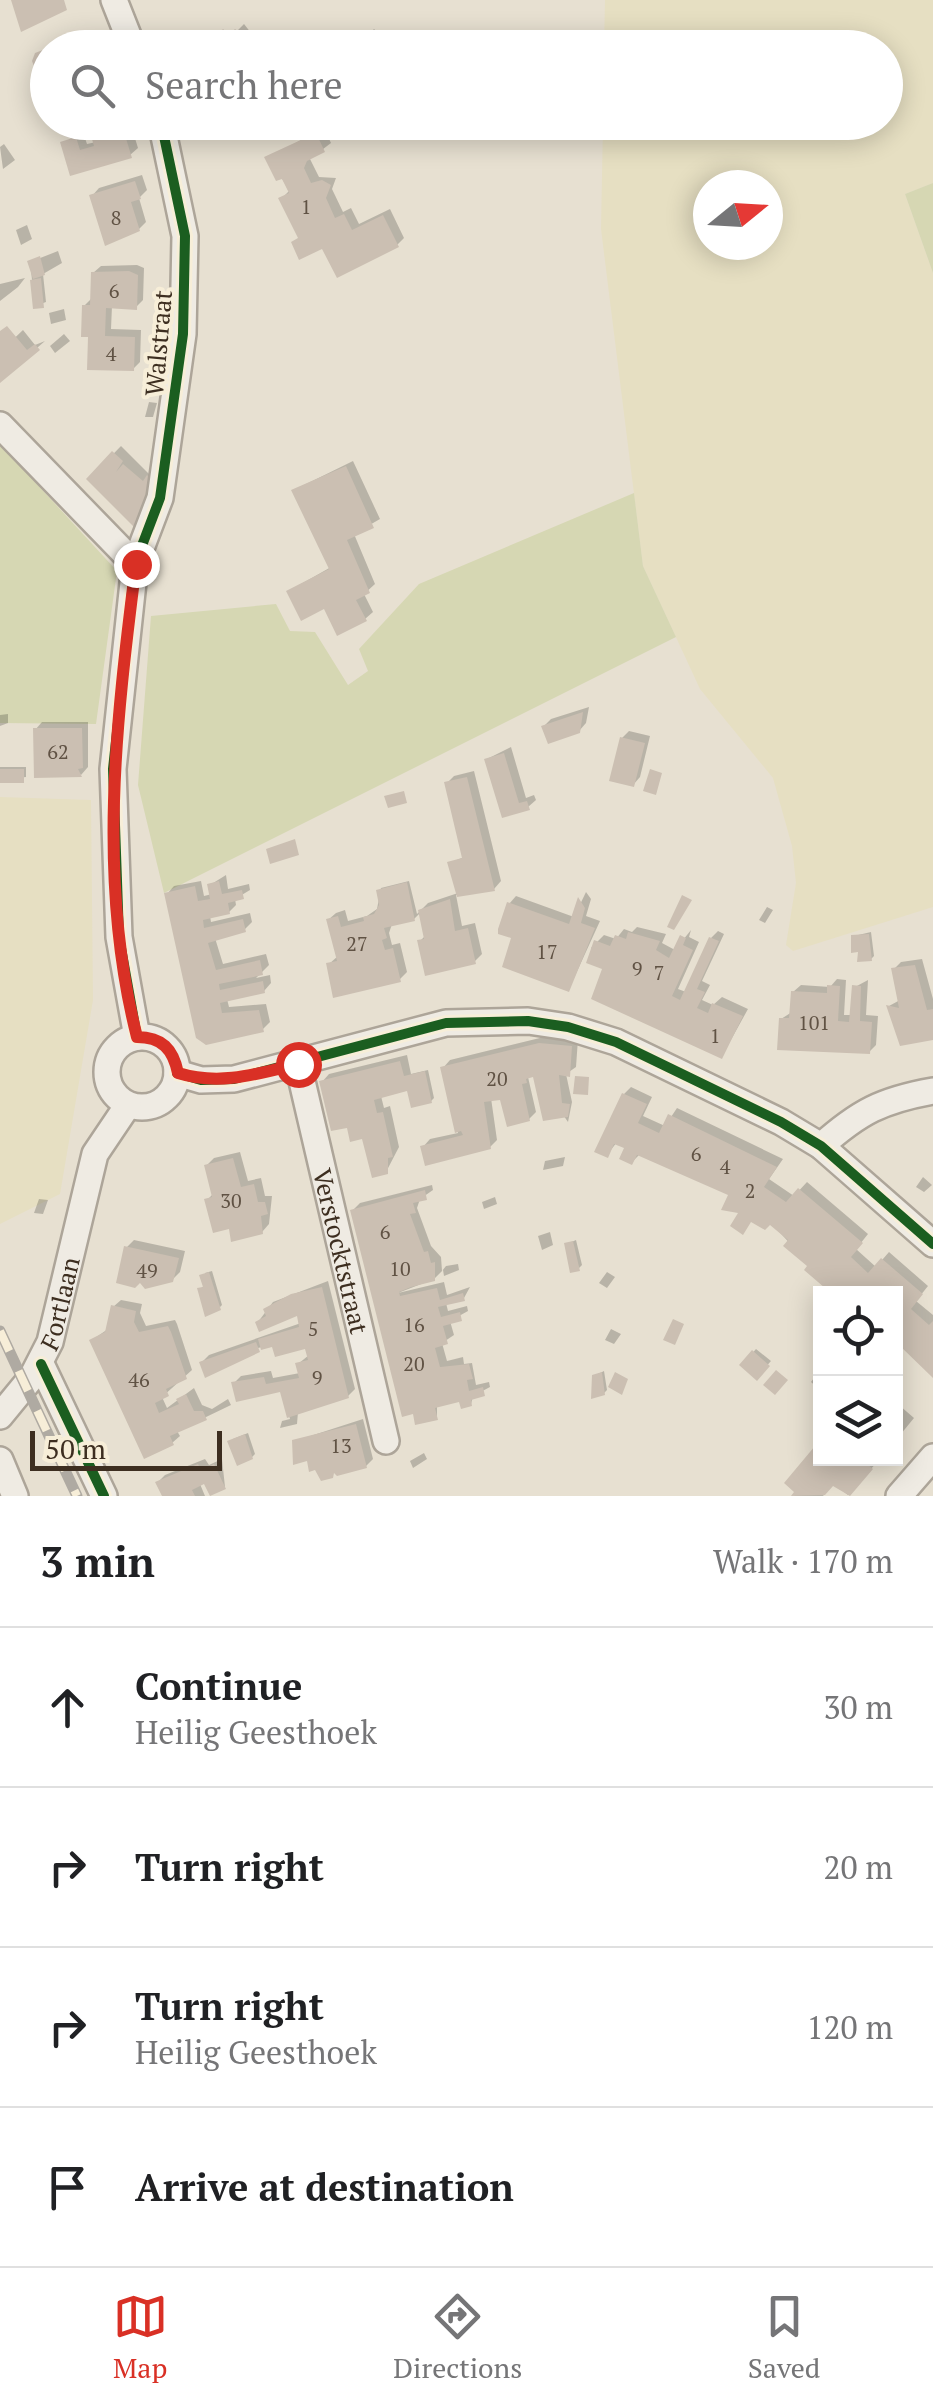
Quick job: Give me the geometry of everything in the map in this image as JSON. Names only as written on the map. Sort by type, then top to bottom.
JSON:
[{"type":"street","points":[[114,0],[126,30]]},
{"type":"street","name":"Walstraat","points":[[137,1037],[119,937],[112,842],[113,769],[136,564],[160,498],[183,334],[185,236],[165,140]]},
{"type":"street","points":[[0,426],[136,564]]},
{"type":"street","points":[[178,1073],[200,1080],[234,1080],[446,1023],[528,1021],[568,1027],[616,1042],[821,1146],[933,1244]]},
{"type":"street","points":[[137,1037],[162,1043],[175,1060],[178,1073],[166,1098],[143,1108],[128,1105],[112,1091],[106,1073],[112,1053],[137,1037]]},
{"type":"street","name":"Verstocktstraat","points":[[298,1064],[386,1441]]},
{"type":"street","points":[[821,1146],[857,1114],[897,1097],[933,1090]]},
{"type":"street","name":"Fortlaan","points":[[104,1496],[40,1364],[50,1342],[94,1154],[128,1105]]},
{"type":"street","points":[[0,1416],[40,1364]]},
{"type":"street","points":[[899,1496],[933,1456]]},
{"type":"street","points":[[0,1460],[15,1496]]},
{"type":"shaded area","points":[[605,0],[933,0],[933,183],[905,194],[933,273],[933,907],[793,951],[786,945],[796,883],[792,846],[773,778],[700,689],[643,566],[601,229],[603,140],[903,140],[903,30],[604,30]]},
{"type":"shaded area","points":[[0,797],[91,800],[93,1000],[60,1194],[0,1224]]},
{"type":"green space","points":[[933,183],[933,273],[905,194]]},
{"type":"green space","points":[[0,444],[117,571],[96,724],[0,723]]},
{"type":"green space","points":[[634,493],[643,566],[676,637],[164,893],[138,785],[151,616],[276,604],[290,631],[315,632],[348,685],[368,671],[359,649],[419,584]]},
{"type":"building","points":[[11,0],[64,0],[67,10],[21,32]]},
{"type":"building","points":[[77,140],[80,150],[94,146],[92,140],[126,140],[132,158],[70,176],[60,142]]},
{"type":"building","points":[[301,140],[319,140],[325,152],[307,161],[304,168],[311,183],[322,180],[331,185],[326,198],[335,218],[344,214],[352,230],[383,215],[399,247],[337,278],[322,249],[299,260],[291,242],[298,238],[278,198],[289,193],[282,179],[276,181],[264,157]]},
{"type":"building","points":[[135,181],[141,199],[131,202],[140,231],[105,246],[89,195]]},
{"type":"building","points":[[40,256],[45,275],[33,279],[27,261]]},
{"type":"building","points":[[129,271],[138,275],[137,310],[106,308],[105,336],[135,337],[134,371],[87,370],[88,337],[81,337],[82,305],[90,305],[91,272]]},
{"type":"building","points":[[41,278],[44,308],[33,309],[30,280]]},
{"type":"building","points":[[7,326],[27,350],[35,344],[40,350],[0,383],[0,331]]},
{"type":"building","points":[[112,451],[123,461],[116,472],[123,464],[143,481],[147,475],[151,480],[149,513],[135,528],[86,479]]},
{"type":"building","points":[[346,466],[374,528],[347,540],[370,593],[356,600],[367,621],[337,636],[324,609],[301,621],[286,591],[329,569],[291,490]]},
{"type":"building","points":[[583,712],[580,733],[548,744],[541,726]]},
{"type":"building","points":[[33,728],[82,728],[83,768],[78,769],[82,777],[34,778]]},
{"type":"building","points":[[620,737],[645,743],[634,787],[609,781]]},
{"type":"building","points":[[504,753],[519,803],[527,801],[530,810],[502,818],[484,759]]},
{"type":"building","points":[[0,769],[24,769],[24,783],[0,783]]},
{"type":"building","points":[[650,769],[662,773],[656,795],[643,791]]},
{"type":"building","points":[[467,777],[495,891],[457,897],[447,862],[462,858],[444,782]]},
{"type":"building","points":[[404,791],[407,803],[388,808],[384,796]]},
{"type":"building","points":[[295,839],[299,855],[270,864],[266,849]]},
{"type":"building","points":[[219,881],[222,894],[242,890],[244,899],[228,903],[230,914],[203,920],[204,928],[243,919],[246,932],[208,943],[216,970],[260,960],[263,975],[219,984],[220,990],[263,981],[265,993],[220,1003],[222,1013],[259,1010],[264,1032],[206,1045],[196,1038],[164,893],[195,886],[198,901],[210,899],[207,884]]},
{"type":"building","points":[[407,882],[415,921],[384,928],[387,938],[382,940],[385,950],[393,948],[401,982],[333,998],[326,963],[337,961],[326,919],[338,916],[341,927],[364,921],[363,917],[374,914],[379,905],[376,890]]},
{"type":"building","points":[[682,895],[692,900],[674,930],[667,927]]},
{"type":"building","points":[[578,897],[585,908],[581,923],[595,928],[569,992],[502,967],[511,938],[498,934],[498,929],[507,902],[569,924]]},
{"type":"building","points":[[450,899],[455,931],[468,928],[476,964],[425,976],[417,940],[424,939],[418,910]]},
{"type":"building","points":[[628,932],[660,941],[656,950],[669,958],[680,935],[686,938],[683,945],[693,950],[672,996],[680,1000],[709,937],[719,941],[697,989],[705,992],[697,1008],[708,1013],[712,1003],[743,1016],[722,1059],[591,999],[602,969],[586,963],[594,940],[610,946],[615,935],[626,939]]},
{"type":"building","points":[[869,934],[872,961],[857,962],[858,952],[851,953],[851,935]]},
{"type":"building","points":[[915,965],[927,1010],[933,1009],[933,1040],[900,1046],[886,1005],[899,1008],[891,968]]},
{"type":"building","points":[[827,985],[840,986],[838,1021],[849,1022],[852,985],[861,986],[860,1021],[872,1022],[870,1054],[777,1050],[779,1018],[789,1018],[791,991],[827,993]]},
{"type":"building","points":[[539,1043],[572,1046],[570,1077],[559,1075],[562,1103],[570,1104],[568,1117],[543,1121],[533,1077],[526,1079],[527,1083],[522,1084],[530,1121],[507,1127],[500,1100],[484,1102],[491,1149],[425,1166],[420,1146],[463,1135],[461,1131],[455,1133],[440,1067]]},
{"type":"building","points":[[400,1061],[404,1076],[425,1071],[432,1103],[411,1108],[407,1091],[374,1100],[377,1113],[383,1112],[393,1157],[388,1158],[388,1174],[372,1178],[362,1139],[350,1142],[347,1128],[331,1131],[319,1081]]},
{"type":"building","points":[[575,1076],[589,1077],[588,1095],[573,1094]]},
{"type":"building","points":[[622,1093],[647,1104],[638,1123],[659,1133],[668,1114],[777,1167],[764,1187],[786,1202],[798,1188],[863,1243],[851,1257],[868,1273],[881,1258],[923,1294],[911,1309],[929,1325],[933,1321],[933,1378],[903,1349],[903,1286],[823,1286],[783,1246],[788,1240],[770,1225],[765,1230],[751,1222],[743,1235],[730,1226],[738,1213],[721,1210],[728,1195],[637,1155],[632,1165],[619,1159],[624,1148],[614,1144],[608,1158],[594,1152]]},
{"type":"building","points":[[233,1158],[241,1187],[254,1184],[258,1202],[265,1202],[268,1214],[261,1216],[263,1234],[231,1242],[229,1229],[213,1233],[204,1199],[212,1197],[204,1165]]},
{"type":"building","points":[[425,1190],[427,1200],[413,1203],[416,1213],[410,1214],[424,1252],[428,1251],[431,1263],[435,1262],[435,1281],[399,1292],[400,1296],[437,1288],[440,1300],[463,1293],[465,1301],[438,1307],[441,1317],[460,1312],[462,1321],[443,1326],[448,1344],[435,1348],[440,1367],[469,1364],[473,1379],[467,1380],[469,1391],[483,1387],[485,1396],[471,1400],[472,1406],[461,1409],[459,1402],[435,1408],[438,1420],[415,1425],[413,1414],[402,1417],[350,1210]]},
{"type":"building","points":[[573,1241],[580,1271],[570,1273],[564,1243]]},
{"type":"building","points":[[124,1246],[179,1258],[173,1282],[145,1289],[140,1283],[135,1288],[116,1283]]},
{"type":"building","points":[[209,1272],[221,1310],[205,1317],[197,1288],[203,1287],[199,1275]]},
{"type":"building","points":[[322,1287],[349,1398],[287,1418],[280,1392],[236,1402],[231,1382],[264,1377],[266,1384],[299,1378],[295,1363],[308,1360],[305,1349],[275,1357],[272,1347],[261,1350],[258,1339],[299,1327],[297,1316],[259,1332],[255,1322],[266,1316],[263,1309],[291,1294]]},
{"type":"building","points":[[111,1305],[136,1311],[134,1322],[139,1332],[168,1326],[171,1332],[187,1379],[166,1389],[169,1396],[155,1403],[159,1413],[179,1404],[176,1399],[186,1394],[194,1411],[203,1411],[207,1420],[170,1436],[174,1445],[144,1459],[89,1340],[105,1332]]},
{"type":"building","points":[[673,1319],[684,1324],[675,1345],[663,1340]]},
{"type":"building","points":[[256,1342],[260,1352],[205,1378],[199,1362]]},
{"type":"building","points":[[752,1350],[770,1366],[757,1381],[739,1365]]},
{"type":"building","points":[[776,1370],[788,1380],[775,1395],[763,1385]]},
{"type":"building","points":[[602,1372],[605,1395],[591,1399],[592,1375]]},
{"type":"building","points":[[615,1372],[628,1379],[622,1395],[608,1387]]},
{"type":"building","points":[[356,1424],[367,1468],[337,1476],[334,1473],[333,1478],[321,1481],[315,1470],[309,1472],[307,1461],[293,1465],[292,1440]]},
{"type":"building","points":[[245,1434],[253,1459],[237,1466],[227,1441]]},
{"type":"building","points":[[813,1448],[813,1466],[873,1469],[850,1496],[833,1486],[825,1495],[791,1496],[794,1492],[784,1483]]},
{"type":"building","points":[[198,1464],[201,1471],[214,1464],[226,1489],[210,1496],[204,1484],[192,1490],[195,1496],[162,1496],[155,1482]]},
{"type":"railway","points":[[0,1331],[77,1496]]},
{"type":"cycle path","points":[[137,1037],[119,937],[113,769],[135,564],[160,498],[183,334],[185,236],[165,140]]},
{"type":"cycle path","points":[[177,1073],[201,1080],[234,1079],[446,1023],[528,1021],[568,1027],[616,1042],[781,1122],[821,1146],[933,1244]]},
{"type":"cycle path","points":[[41,1364],[104,1496]]},
{"type":"route","points":[[136,564],[113,769],[112,842],[119,937],[137,1037],[162,1043],[170,1050],[178,1073],[200,1080],[234,1080],[298,1064]]}]
